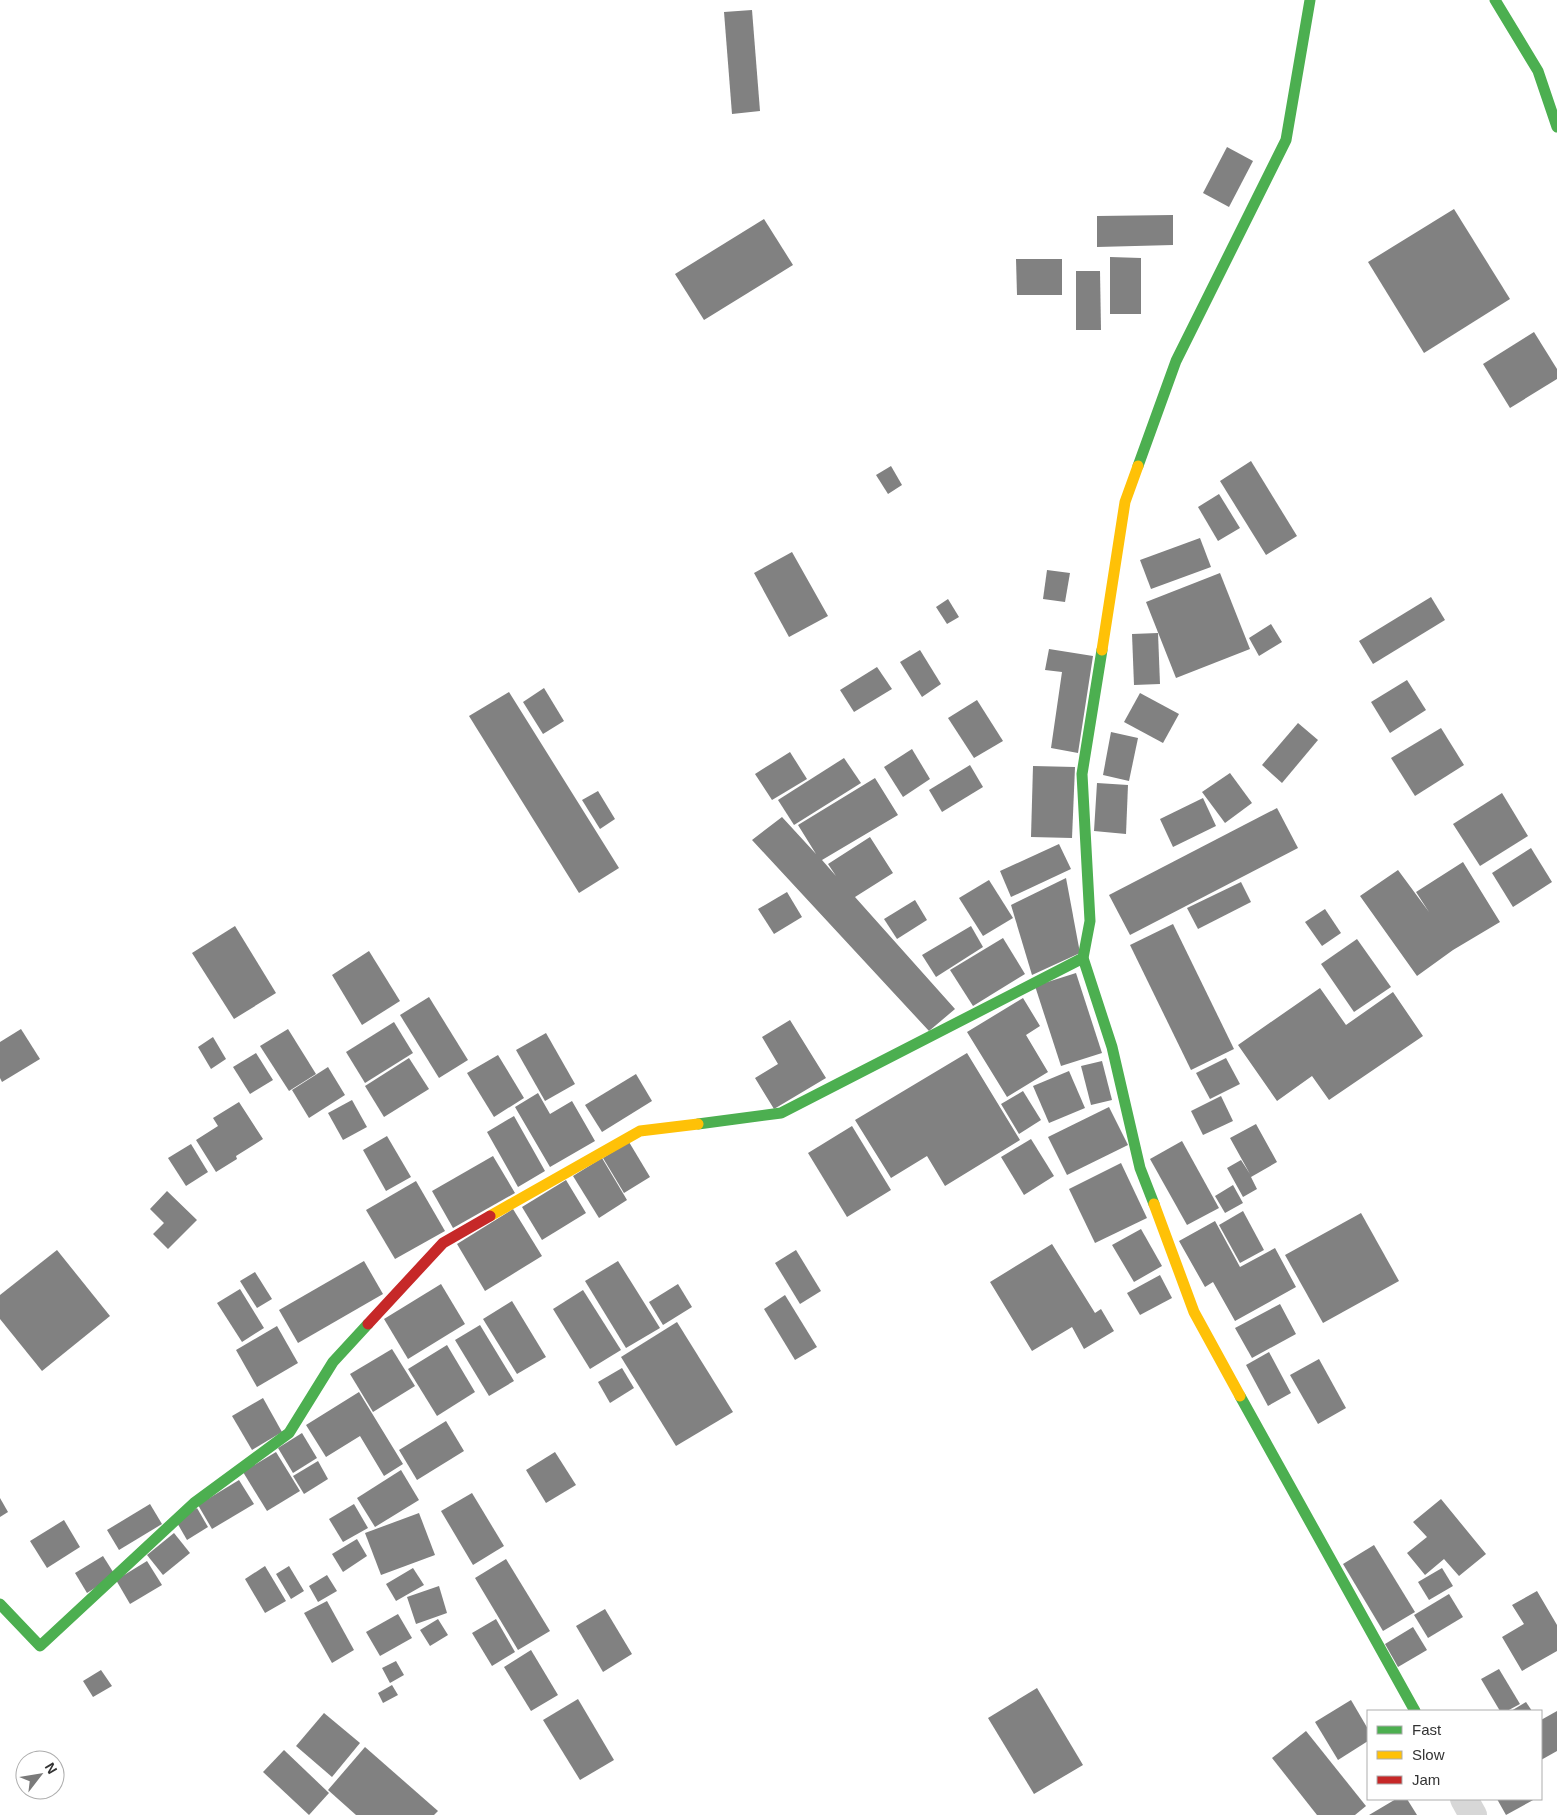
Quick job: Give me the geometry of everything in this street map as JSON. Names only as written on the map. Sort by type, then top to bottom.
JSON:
[{"type":"street","points":[[1310,0],[1286,140],[1176,361],[1125,502],[1082,774],[1090,921],[1084,958],[1112,1047],[1140,1168],[1194,1312],[1414,1710]]},
{"type":"street","points":[[1495,0],[1538,71],[1557,127]]},
{"type":"street","points":[[0,1604],[40,1646],[194,1503],[289,1433],[333,1362],[443,1243],[640,1131],[781,1112],[1084,958]]},
{"type":"street","points":[[1465,1800],[1473,1815]]},
{"type":"building","points":[[752,10],[760,111],[732,114],[724,12]]},
{"type":"building","points":[[1227,147],[1253,161],[1229,207],[1203,193]]},
{"type":"building","points":[[1454,209],[1510,299],[1424,353],[1368,262]]},
{"type":"building","points":[[1173,215],[1173,245],[1097,247],[1097,216]]},
{"type":"building","points":[[764,219],[793,265],[704,320],[675,274]]},
{"type":"building","points":[[1110,257],[1141,258],[1141,314],[1110,314]]},
{"type":"building","points":[[1016,259],[1062,259],[1062,295],[1017,295]]},
{"type":"building","points":[[1076,271],[1100,271],[1101,330],[1076,330]]},
{"type":"building","points":[[1534,332],[1557,369],[1557,379],[1510,408],[1483,364]]},
{"type":"building","points":[[1251,461],[1297,536],[1266,555],[1220,481]]},
{"type":"building","points":[[891,466],[902,485],[888,494],[876,475]]},
{"type":"building","points":[[1219,494],[1240,528],[1218,541],[1198,507]]},
{"type":"building","points":[[1200,538],[1211,567],[1151,589],[1140,560]]},
{"type":"building","points":[[792,552],[828,616],[789,637],[754,573]]},
{"type":"building","points":[[1047,570],[1070,573],[1065,602],[1043,599]]},
{"type":"building","points":[[1220,573],[1250,649],[1176,678],[1146,602]]},
{"type":"building","points":[[1431,597],[1445,620],[1373,664],[1359,641]]},
{"type":"building","points":[[948,599],[959,617],[947,624],[936,607]]},
{"type":"building","points":[[1271,624],[1282,642],[1259,656],[1249,638]]},
{"type":"building","points":[[1158,633],[1160,684],[1134,685],[1132,634]]},
{"type":"building","points":[[1049,649],[1093,656],[1078,753],[1051,748],[1062,672],[1045,670]]},
{"type":"building","points":[[920,650],[941,684],[922,697],[900,662]]},
{"type":"building","points":[[877,667],[892,689],[854,712],[840,690]]},
{"type":"building","points":[[1407,680],[1426,710],[1390,733],[1371,702]]},
{"type":"building","points":[[544,688],[564,721],[543,734],[523,702]]},
{"type":"building","points":[[509,692],[619,868],[579,893],[469,716]]},
{"type":"building","points":[[1140,693],[1179,714],[1163,743],[1124,722]]},
{"type":"building","points":[[977,700],[1003,741],[974,758],[948,718]]},
{"type":"building","points":[[1298,723],[1318,740],[1282,783],[1262,765]]},
{"type":"building","points":[[1441,728],[1464,765],[1415,796],[1391,758]]},
{"type":"building","points":[[1111,732],[1138,738],[1129,781],[1103,775]]},
{"type":"building","points":[[912,749],[930,779],[903,797],[884,767]]},
{"type":"building","points":[[790,752],[807,779],[772,800],[755,774]]},
{"type":"building","points":[[844,758],[861,783],[794,825],[778,800]]},
{"type":"building","points":[[970,765],[983,787],[942,812],[929,790]]},
{"type":"building","points":[[1033,766],[1075,767],[1072,838],[1031,837]]},
{"type":"building","points":[[1230,773],[1252,803],[1225,823],[1202,792]]},
{"type":"building","points":[[875,778],[898,815],[822,860],[836,876],[828,864],[870,837],[893,873],[855,897],[955,1009],[929,1031],[752,840],[782,817],[816,854],[798,825]]},
{"type":"building","points":[[1097,783],[1128,785],[1126,834],[1094,831]]},
{"type":"building","points":[[598,791],[615,819],[600,829],[582,800]]},
{"type":"building","points":[[1502,793],[1528,836],[1480,866],[1453,824]]},
{"type":"building","points":[[1203,798],[1216,826],[1173,847],[1160,819]]},
{"type":"building","points":[[1277,808],[1298,848],[1130,935],[1109,895]]},
{"type":"building","points":[[1059,844],[1071,869],[1011,897],[1000,871]]},
{"type":"building","points":[[1531,848],[1552,882],[1513,907],[1492,873]]},
{"type":"building","points":[[1463,862],[1500,922],[1453,950],[1417,976],[1360,896],[1398,870],[1429,912],[1416,892]]},
{"type":"building","points":[[1066,878],[1080,953],[1032,975],[1011,905]]},
{"type":"building","points":[[989,880],[1013,918],[983,936],[959,898]]},
{"type":"building","points":[[1241,882],[1251,902],[1198,929],[1187,908]]},
{"type":"building","points":[[787,892],[802,917],[774,934],[758,909]]},
{"type":"building","points":[[915,900],[927,920],[897,939],[884,919]]},
{"type":"building","points":[[1325,909],[1341,933],[1322,946],[1305,922]]},
{"type":"building","points":[[1173,924],[1234,1049],[1191,1070],[1130,945]]},
{"type":"building","points":[[235,926],[276,993],[234,1019],[192,953]]},
{"type":"building","points":[[971,926],[983,947],[936,977],[922,955]]},
{"type":"building","points":[[1003,938],[1025,974],[973,1006],[950,970]]},
{"type":"building","points":[[1357,939],[1391,987],[1354,1012],[1321,964]]},
{"type":"building","points":[[369,951],[400,1001],[362,1025],[332,975]]},
{"type":"building","points":[[1076,973],[1102,1053],[1061,1066],[1035,986]]},
{"type":"building","points":[[1320,988],[1346,1025],[1393,992],[1423,1036],[1329,1100],[1312,1076],[1277,1101],[1238,1045]]},
{"type":"building","points":[[429,997],[468,1060],[439,1078],[400,1015]]},
{"type":"building","points":[[1023,998],[1040,1026],[1026,1035],[1048,1072],[1007,1097],[967,1032]]},
{"type":"building","points":[[790,1020],[826,1078],[774,1109],[755,1078],[778,1064],[762,1037]]},
{"type":"building","points":[[394,1022],[413,1053],[365,1083],[346,1052]]},
{"type":"building","points":[[21,1029],[40,1059],[2,1082],[0,1078],[0,1042]]},
{"type":"building","points":[[288,1029],[316,1074],[289,1091],[260,1046]]},
{"type":"building","points":[[546,1033],[575,1084],[545,1101],[516,1050]]},
{"type":"building","points":[[213,1037],[226,1059],[211,1069],[198,1047]]},
{"type":"building","points":[[256,1053],[273,1080],[250,1094],[233,1067]]},
{"type":"building","points":[[967,1053],[1020,1140],[945,1186],[927,1156],[891,1178],[855,1120]]},
{"type":"building","points":[[498,1055],[524,1098],[494,1117],[467,1073]]},
{"type":"building","points":[[409,1058],[429,1089],[384,1117],[365,1086]]},
{"type":"building","points":[[1226,1058],[1240,1084],[1210,1099],[1196,1073]]},
{"type":"building","points":[[1102,1061],[1112,1100],[1091,1105],[1081,1066]]},
{"type":"building","points":[[328,1067],[345,1095],[309,1118],[292,1090]]},
{"type":"building","points":[[1069,1071],[1085,1108],[1049,1123],[1033,1086]]},
{"type":"building","points":[[636,1074],[652,1101],[602,1132],[585,1105]]},
{"type":"building","points":[[1023,1091],[1041,1120],[1019,1134],[1001,1104]]},
{"type":"building","points":[[538,1093],[550,1114],[572,1101],[595,1141],[550,1167],[515,1107]]},
{"type":"building","points":[[1221,1096],[1233,1121],[1203,1135],[1191,1111]]},
{"type":"building","points":[[352,1100],[367,1127],[343,1140],[328,1113]]},
{"type":"building","points":[[239,1102],[263,1139],[236,1156],[237,1159],[216,1172],[196,1140],[218,1126],[213,1118]]},
{"type":"building","points":[[1109,1107],[1128,1145],[1067,1175],[1048,1137]]},
{"type":"building","points":[[514,1116],[545,1171],[518,1187],[487,1132]]},
{"type":"building","points":[[1256,1124],[1277,1162],[1251,1177],[1257,1189],[1243,1197],[1227,1168],[1241,1160],[1250,1174],[1230,1138]]},
{"type":"building","points":[[852,1126],[891,1190],[847,1217],[808,1153]]},
{"type":"building","points":[[387,1136],[411,1177],[386,1191],[363,1150]]},
{"type":"building","points":[[1031,1139],[1054,1176],[1024,1195],[1001,1157]]},
{"type":"building","points":[[1182,1141],[1219,1208],[1187,1225],[1150,1159]]},
{"type":"building","points":[[629,1142],[650,1177],[624,1193],[603,1158]]},
{"type":"building","points":[[191,1144],[208,1172],[186,1186],[168,1158]]},
{"type":"building","points":[[493,1156],[515,1193],[453,1228],[432,1191]]},
{"type":"building","points":[[602,1158],[627,1200],[599,1218],[573,1176]]},
{"type":"building","points":[[1121,1163],[1147,1218],[1095,1243],[1069,1189]]},
{"type":"building","points":[[566,1180],[586,1213],[542,1240],[522,1207]]},
{"type":"building","points":[[416,1181],[445,1231],[395,1259],[366,1210]]},
{"type":"building","points":[[1233,1185],[1243,1203],[1225,1213],[1215,1196]]},
{"type":"building","points":[[167,1191],[197,1220],[168,1249],[153,1234],[164,1223],[150,1209]]},
{"type":"building","points":[[513,1209],[542,1256],[485,1291],[457,1244]]},
{"type":"building","points":[[1243,1211],[1264,1250],[1240,1263],[1219,1225]]},
{"type":"building","points":[[1361,1213],[1399,1281],[1323,1323],[1285,1255]]},
{"type":"building","points":[[1215,1221],[1240,1267],[1275,1248],[1296,1287],[1235,1321],[1213,1282],[1205,1287],[1179,1241]]},
{"type":"building","points":[[1141,1229],[1162,1266],[1134,1282],[1112,1245]]},
{"type":"building","points":[[1052,1244],[1095,1313],[1101,1309],[1114,1331],[1084,1349],[1072,1327],[1032,1351],[990,1282]]},
{"type":"building","points":[[57,1250],[110,1316],[42,1371],[0,1319],[0,1295]]},
{"type":"building","points":[[796,1250],[821,1291],[800,1304],[775,1263]]},
{"type":"building","points":[[364,1261],[383,1294],[298,1343],[279,1310]]},
{"type":"building","points":[[618,1261],[660,1328],[626,1348],[585,1281]]},
{"type":"building","points":[[255,1272],[272,1299],[257,1308],[240,1281]]},
{"type":"building","points":[[1160,1275],[1172,1298],[1140,1315],[1127,1293]]},
{"type":"building","points":[[441,1284],[465,1324],[408,1359],[384,1319]]},
{"type":"building","points":[[678,1284],[692,1307],[663,1325],[649,1302]]},
{"type":"building","points":[[240,1289],[264,1328],[242,1342],[217,1303]]},
{"type":"building","points":[[583,1290],[621,1350],[590,1369],[553,1309]]},
{"type":"building","points":[[785,1295],[817,1347],[795,1360],[764,1309]]},
{"type":"building","points":[[512,1301],[546,1357],[517,1374],[483,1319]]},
{"type":"building","points":[[1280,1304],[1296,1334],[1252,1358],[1235,1328]]},
{"type":"building","points":[[677,1322],[733,1412],[676,1446],[621,1357]]},
{"type":"building","points":[[480,1325],[514,1381],[489,1396],[455,1340]]},
{"type":"building","points":[[277,1326],[298,1363],[257,1387],[236,1350]]},
{"type":"building","points":[[447,1345],[475,1392],[437,1416],[408,1369]]},
{"type":"building","points":[[392,1349],[415,1386],[373,1412],[350,1374]]},
{"type":"building","points":[[1269,1352],[1291,1393],[1268,1406],[1246,1365]]},
{"type":"building","points":[[1319,1359],[1346,1408],[1318,1424],[1290,1375]]},
{"type":"building","points":[[622,1368],[634,1388],[610,1403],[598,1382]]},
{"type":"building","points":[[359,1392],[403,1464],[384,1476],[360,1436],[326,1457],[306,1425]]},
{"type":"building","points":[[263,1398],[282,1432],[252,1450],[232,1416]]},
{"type":"building","points":[[446,1421],[464,1451],[417,1480],[399,1450]]},
{"type":"building","points":[[302,1433],[317,1458],[293,1473],[278,1448]]},
{"type":"building","points":[[276,1452],[300,1491],[267,1511],[243,1472]]},
{"type":"building","points":[[555,1452],[576,1485],[546,1503],[526,1470]]},
{"type":"building","points":[[318,1461],[328,1479],[304,1494],[293,1476]]},
{"type":"building","points":[[401,1470],[419,1500],[375,1527],[357,1498]]},
{"type":"building","points":[[239,1480],[254,1504],[212,1529],[198,1505]]},
{"type":"building","points":[[472,1493],[504,1546],[473,1565],[441,1511]]},
{"type":"building","points":[[0,1498],[8,1512],[0,1517]]},
{"type":"building","points":[[1441,1499],[1486,1554],[1459,1576],[1444,1559],[1425,1575],[1407,1553],[1427,1537],[1413,1522]]},
{"type":"building","points":[[150,1504],[162,1524],[119,1550],[107,1530]]},
{"type":"building","points":[[354,1504],[368,1528],[343,1542],[329,1519]]},
{"type":"building","points":[[197,1508],[208,1527],[187,1540],[176,1521]]},
{"type":"building","points":[[419,1513],[435,1555],[381,1575],[365,1533]]},
{"type":"building","points":[[64,1520],[80,1547],[47,1568],[30,1541]]},
{"type":"building","points":[[174,1533],[190,1553],[163,1575],[147,1555]]},
{"type":"building","points":[[357,1539],[367,1556],[343,1572],[332,1554]]},
{"type":"building","points":[[1374,1545],[1415,1612],[1383,1631],[1343,1564]]},
{"type":"building","points":[[103,1556],[115,1575],[87,1593],[75,1573]]},
{"type":"building","points":[[506,1559],[550,1631],[518,1650],[475,1578]]},
{"type":"building","points":[[147,1561],[162,1585],[130,1604],[116,1580]]},
{"type":"building","points":[[265,1566],[286,1601],[265,1613],[245,1579]]},
{"type":"building","points":[[289,1566],[304,1591],[291,1599],[276,1574]]},
{"type":"building","points":[[413,1568],[424,1585],[396,1601],[386,1584]]},
{"type":"building","points":[[1442,1568],[1453,1586],[1429,1600],[1418,1582]]},
{"type":"building","points":[[327,1575],[337,1591],[318,1602],[309,1586]]},
{"type":"building","points":[[439,1586],[447,1613],[416,1624],[407,1597]]},
{"type":"building","points":[[1537,1591],[1557,1625],[1557,1651],[1522,1671],[1502,1637],[1524,1624],[1512,1605]]},
{"type":"building","points":[[1449,1594],[1463,1617],[1428,1638],[1414,1615]]},
{"type":"building","points":[[327,1601],[354,1650],[332,1663],[304,1613]]},
{"type":"building","points":[[605,1609],[632,1654],[603,1672],[576,1626]]},
{"type":"building","points":[[398,1614],[412,1638],[380,1656],[366,1632]]},
{"type":"building","points":[[438,1619],[448,1635],[430,1646],[420,1630]]},
{"type":"building","points":[[496,1619],[515,1652],[492,1666],[472,1633]]},
{"type":"building","points":[[1413,1627],[1427,1650],[1398,1667],[1385,1644]]},
{"type":"building","points":[[531,1650],[558,1695],[531,1711],[504,1667]]},
{"type":"building","points":[[396,1661],[404,1675],[390,1683],[382,1668]]},
{"type":"building","points":[[1499,1669],[1520,1704],[1509,1710],[1499,1710],[1481,1679]]},
{"type":"building","points":[[101,1670],[112,1686],[93,1697],[83,1681]]},
{"type":"building","points":[[392,1685],[398,1695],[383,1703],[378,1693]]},
{"type":"building","points":[[1037,1688],[1083,1765],[1034,1794],[988,1718]]},
{"type":"building","points":[[578,1699],[614,1760],[580,1780],[543,1720]]},
{"type":"building","points":[[1351,1700],[1367,1727],[1367,1742],[1338,1760],[1315,1722]]},
{"type":"building","points":[[1526,1702],[1531,1710],[1513,1710]]},
{"type":"building","points":[[1557,1711],[1557,1751],[1542,1759],[1542,1719]]},
{"type":"building","points":[[324,1713],[360,1743],[332,1777],[296,1746]]},
{"type":"building","points":[[1306,1731],[1366,1806],[1355,1815],[1317,1815],[1272,1758]]},
{"type":"building","points":[[365,1747],[438,1811],[434,1815],[356,1815],[328,1790]]},
{"type":"building","points":[[284,1750],[329,1793],[309,1815],[263,1772]]},
{"type":"building","points":[[1394,1800],[1408,1800],[1417,1815],[1369,1815]]},
{"type":"building","points":[[1498,1800],[1533,1800],[1506,1815]]},
{"type":"traffic: fast","points":[[1138,466],[1176,361],[1286,140],[1310,0]]},
{"type":"traffic: fast","points":[[1495,0],[1538,71],[1557,127]]},
{"type":"traffic: fast","points":[[1102,650],[1082,774],[1090,921],[1083,958],[1112,1047],[1140,1168],[1154,1204]]},
{"type":"traffic: fast","points":[[698,1124],[781,1113],[1083,958]]},
{"type":"traffic: fast","points":[[0,1604],[40,1646],[194,1503],[289,1433],[333,1362],[368,1324]]},
{"type":"traffic: fast","points":[[1240,1396],[1414,1710]]},
{"type":"traffic: slow","points":[[1102,650],[1125,502],[1138,466]]},
{"type":"traffic: slow","points":[[490,1216],[640,1131],[698,1124]]},
{"type":"traffic: slow","points":[[1154,1204],[1194,1312],[1240,1396]]},
{"type":"traffic: jam","points":[[368,1324],[443,1243],[490,1216]]}]
